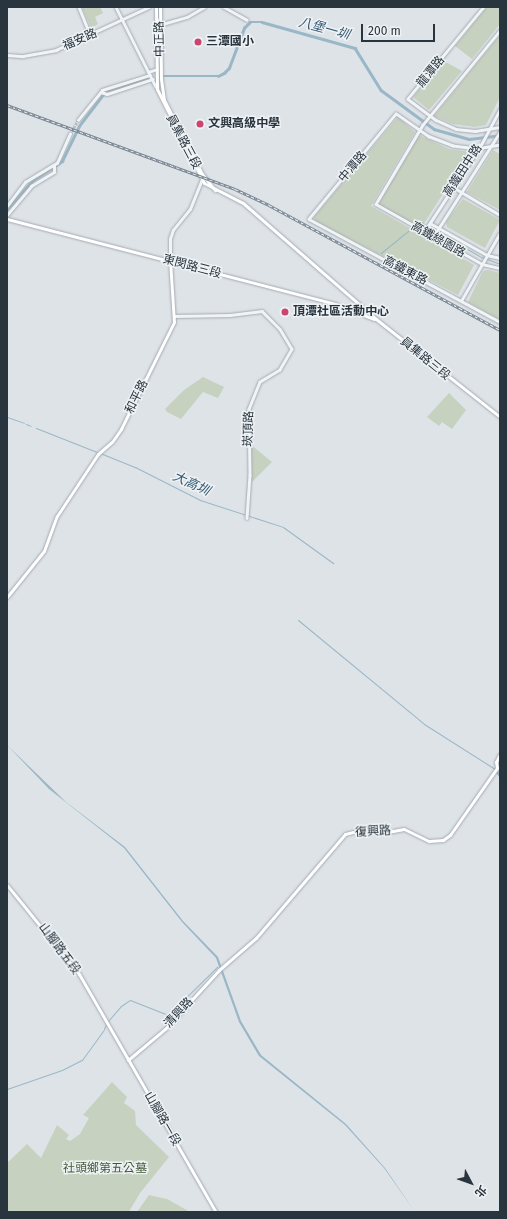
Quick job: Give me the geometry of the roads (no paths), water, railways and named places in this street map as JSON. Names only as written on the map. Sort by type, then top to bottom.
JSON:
[{"type":"street","points":[[79,7],[91,36]]},
{"type":"street","points":[[116,7],[152,80],[164,100]]},
{"type":"street","name":"福安路","points":[[7,55],[23,56],[50,52],[91,36],[149,7]]},
{"type":"street","name":"中正路","points":[[156,7],[159,25]]},
{"type":"street","name":"中正路","points":[[159,79],[160,7]]},
{"type":"street","points":[[159,25],[183,18],[204,7]]},
{"type":"street","points":[[224,7],[247,20]]},
{"type":"street","name":"龍潭路","points":[[430,116],[408,99],[484,7]]},
{"type":"street","points":[[500,31],[419,131],[447,144],[477,149],[500,145]]},
{"type":"street","points":[[78,120],[101,92],[159,70]]},
{"type":"street","points":[[157,89],[159,79]]},
{"type":"street","points":[[159,79],[164,100]]},
{"type":"street","points":[[101,92],[107,94],[152,80]]},
{"type":"street","name":"員集路三段","points":[[157,89],[202,180],[215,190],[243,203],[376,319],[474,398],[500,417]]},
{"type":"street","name":"員集路三段","points":[[164,100],[202,174],[215,190]]},
{"type":"street","name":"高鐵田中路","points":[[424,232],[490,129],[500,108]]},
{"type":"street","name":"中潭路","points":[[309,219],[396,114],[419,131]]},
{"type":"street","points":[[430,116],[456,129],[475,131],[500,127]]},
{"type":"street","name":"高鐵綠園路","points":[[419,131],[376,204],[378,207],[482,264],[500,268]]},
{"type":"street","name":"高鐵田中路","points":[[433,237],[492,147],[500,132]]},
{"type":"street","points":[[7,206],[26,182],[54,166],[61,156],[70,134]]},
{"type":"street","points":[[7,215],[25,192],[54,172],[54,166]]},
{"type":"street","name":"和平路","points":[[7,597],[44,551],[57,516],[99,453],[112,442],[121,429],[174,322],[170,239],[173,230],[190,209],[202,180],[202,174]]},
{"type":"street","points":[[453,187],[500,215]]},
{"type":"street","name":"東閔路三段","points":[[7,219],[170,260],[335,304],[376,319]]},
{"type":"street","name":"高鐵東路","points":[[309,219],[500,322]]},
{"type":"street","name":"高鐵綠園路","points":[[430,223],[488,255],[500,258]]},
{"type":"street","points":[[461,301],[500,233]]},
{"type":"street","name":"崁頂路","points":[[174,316],[230,315],[262,311],[280,329],[292,349],[280,370],[260,382],[248,412],[250,475],[247,518]]},
{"type":"street","name":"復興路","points":[[227,963],[256,938],[345,834],[361,830],[388,832],[404,829],[429,841],[443,840],[450,835],[494,773],[497,768],[500,754]]},
{"type":"street","name":"山腳路五段","points":[[7,886],[75,968],[108,1027]]},
{"type":"street","name":"清興路","points":[[128,1060],[165,1029],[227,963]]},
{"type":"street","name":"山腳路一段","points":[[108,1027],[216,1212]]},
{"type":"water","points":[[7,745],[66,802],[125,847],[183,921],[218,957],[241,1021],[261,1055],[346,1124],[385,1168],[415,1212],[384,1168],[345,1125],[259,1056],[239,1022],[216,958],[182,922],[124,848],[49,789]]},
{"type":"waterway","name":"八堡一圳","points":[[163,76],[218,76],[224,73],[229,68],[244,28],[250,22],[262,22],[355,48],[381,90],[434,129],[469,139],[500,135]]},
{"type":"waterway","name":"八堡一圳","points":[[7,209],[33,180],[62,161],[79,126],[105,92],[148,78]]},
{"type":"waterway","points":[[416,225],[421,222],[435,231]]},
{"type":"waterway","points":[[381,253],[413,227]]},
{"type":"waterway","points":[[438,232],[481,257],[500,264]]},
{"type":"waterway","name":"大高圳","points":[[7,417],[24,423]]},
{"type":"waterway","name":"大高圳","points":[[26,424],[31,426]]},
{"type":"waterway","name":"大高圳","points":[[36,428],[97,452]]},
{"type":"waterway","name":"大高圳","points":[[100,453],[135,467],[200,500],[283,527],[333,563]]},
{"type":"waterway","points":[[298,620],[424,724],[495,769]]},
{"type":"waterway","points":[[495,769],[500,775]]},
{"type":"waterway","points":[[108,1021],[121,1006],[130,1000],[168,1015],[217,967]]},
{"type":"waterway","points":[[104,1029],[106,1024]]},
{"type":"waterway","points":[[7,1089],[62,1070],[82,1060],[104,1030]]},
{"type":"tunnel","points":[[70,134],[78,120]]},
{"type":"railway","points":[[7,105],[235,189],[269,205],[500,330]]},
{"type":"place","name":"三潭國小","points":[[198,42]]},
{"type":"place","name":"文興高級中學","points":[[200,124]]},
{"type":"place","name":"頂潭社區活動中心","points":[[285,312]]},
{"type":"park label","name":"社頭鄉第五公墓","points":[[105,1169]]}]
